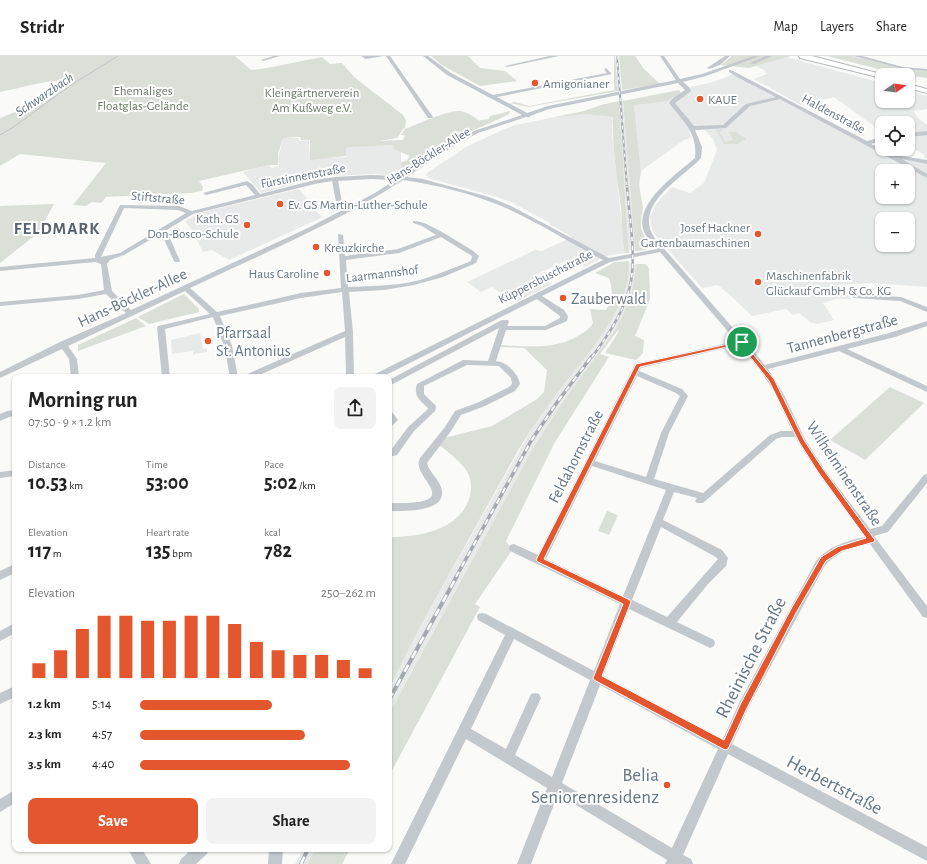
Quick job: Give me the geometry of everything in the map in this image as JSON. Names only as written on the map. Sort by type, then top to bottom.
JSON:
[{"type":"highway","points":[[803,56],[875,75]]},
{"type":"highway","points":[[815,56],[875,74]]},
{"type":"highway","points":[[915,82],[927,86]]},
{"type":"highway","points":[[915,84],[927,91]]},
{"type":"street","points":[[263,60],[278,56]]},
{"type":"street","points":[[365,57],[382,56]]},
{"type":"street","points":[[388,56],[430,117]]},
{"type":"street","points":[[424,56],[449,74],[528,116]]},
{"type":"street","points":[[507,66],[557,56]]},
{"type":"street","points":[[662,56],[675,77],[683,83]]},
{"type":"street","points":[[675,77],[706,70],[718,64],[728,56]]},
{"type":"street","name":"Hans-Böckler-Allee","points":[[683,83],[758,56]]},
{"type":"street","name":"Hans-Böckler-Allee","points":[[0,374],[310,229],[383,197],[461,146],[493,130],[564,104],[683,83],[731,71],[770,56]]},
{"type":"street","points":[[856,56],[903,68],[927,70]]},
{"type":"street","points":[[521,58],[528,62]]},
{"type":"street","points":[[491,97],[610,74],[606,69]]},
{"type":"street","name":"Haldenstraße","points":[[731,71],[742,79],[781,97],[875,147]]},
{"type":"street","name":"Wilhelminenstraße","points":[[683,83],[688,91],[672,103],[693,128],[699,147],[698,158],[657,196],[648,209],[645,218],[650,236],[763,368],[779,393],[798,434],[821,471],[927,614]]},
{"type":"street","points":[[491,97],[520,117],[528,116]]},
{"type":"street","points":[[693,128],[724,128],[748,105],[781,97]]},
{"type":"street","name":"Hans-Böckler-Allee","points":[[336,218],[403,178],[450,146],[476,132],[520,117]]},
{"type":"street","points":[[915,134],[927,133]]},
{"type":"street","points":[[867,143],[875,141]]},
{"type":"street","name":"Haldenstraße","points":[[893,156],[927,176]]},
{"type":"street","points":[[896,156],[927,162]]},
{"type":"street","name":"Fürstinnenstraße","points":[[0,269],[103,261],[122,254],[191,213],[335,179],[362,177],[411,179],[487,198],[509,207],[608,260]]},
{"type":"street","points":[[335,179],[340,207]]},
{"type":"street","points":[[206,193],[247,183],[250,184],[259,196]]},
{"type":"street","name":"Stiftstraße","points":[[103,261],[98,255],[122,206],[179,208],[191,213]]},
{"type":"street","name":"Laarmannshof","points":[[166,374],[161,328],[296,296],[345,290],[380,289],[430,280],[474,262],[476,256],[470,251],[424,225],[415,222]]},
{"type":"street","points":[[160,231],[165,234],[177,261]]},
{"type":"street","points":[[342,258],[399,251],[441,234]]},
{"type":"street","points":[[340,235],[349,332],[350,374]]},
{"type":"street","name":"Küppersbuschstraße","points":[[382,374],[608,260],[662,250]]},
{"type":"street","points":[[103,261],[108,292],[130,313]]},
{"type":"street","points":[[186,288],[216,315],[228,346],[233,374]]},
{"type":"street","points":[[0,304],[78,297],[108,292]]},
{"type":"street","points":[[504,325],[546,328],[564,319],[561,312],[537,296]]},
{"type":"street","points":[[854,296],[901,299],[927,310]]},
{"type":"street","points":[[491,363],[504,325],[504,319],[498,315]]},
{"type":"street","name":"Tannenbergstraße","points":[[763,368],[892,335],[927,323]]},
{"type":"street","name":"Küppersbuschstraße","points":[[392,382],[455,348],[504,325]]},
{"type":"street","points":[[255,374],[349,332]]},
{"type":"street","points":[[445,342],[455,348]]},
{"type":"street","points":[[636,369],[742,342]]},
{"type":"street","points":[[63,344],[73,359],[75,374]]},
{"type":"street","points":[[839,348],[927,389]]},
{"type":"street","points":[[392,453],[394,453],[411,429],[431,411],[432,407],[419,395],[418,389],[421,384],[461,363],[491,363],[503,365],[516,377],[516,384],[512,389],[482,404],[458,413],[422,464],[426,474],[437,490],[437,495],[430,503],[425,506],[392,507]]},
{"type":"street","points":[[636,369],[679,391],[684,396],[665,433],[649,480]]},
{"type":"street","name":"Feldahornstraße","points":[[540,560],[636,369]]},
{"type":"street","points":[[0,418],[7,414],[12,413]]},
{"type":"street","points":[[589,462],[649,480],[703,499],[773,437],[781,434],[798,434]]},
{"type":"street","points":[[0,475],[12,473]]},
{"type":"street","name":"Rheinische Straße","points":[[678,862],[725,746],[744,705],[823,559],[840,549],[886,529],[926,479]]},
{"type":"street","points":[[524,864],[671,488]]},
{"type":"street","points":[[658,521],[718,553],[723,558],[722,563],[704,581],[669,623]]},
{"type":"street","points":[[514,548],[710,643]]},
{"type":"street","points":[[0,576],[12,570]]},
{"type":"street","name":"Herbertstraße","points":[[482,616],[927,854]]},
{"type":"street","points":[[0,636],[12,630]]},
{"type":"street","points":[[398,864],[512,632]]},
{"type":"street","points":[[0,700],[12,692]]},
{"type":"street","points":[[508,758],[535,698]]},
{"type":"street","points":[[464,731],[555,785],[678,862]]},
{"type":"street","points":[[0,806],[12,798]]},
{"type":"street","points":[[137,852],[144,864]]},
{"type":"street","points":[[186,864],[199,852]]},
{"type":"street","points":[[275,864],[276,852]]},
{"type":"shaded area","points":[[786,57],[875,81],[875,108],[915,108],[915,92],[927,96],[927,109],[914,111],[917,117],[927,125],[927,158],[924,158],[925,155],[915,150],[915,116],[875,116],[875,127],[834,97],[801,105],[754,79],[767,74],[764,72],[766,71],[756,66]]},
{"type":"shaded area","points":[[734,74],[743,81],[751,82],[875,150],[875,156],[890,156],[927,163],[927,287],[871,283],[839,285],[852,299],[835,299],[823,303],[834,320],[817,324],[810,322],[799,313],[793,315],[786,309],[752,316],[718,285],[702,288],[654,234],[650,217],[656,204],[672,187],[690,193],[704,183],[717,150],[713,139],[705,130],[689,130],[691,138],[684,140],[641,171],[634,105],[677,99],[690,92],[691,87],[713,82]]},
{"type":"shaded area","points":[[619,101],[623,101],[635,250],[629,250]]},
{"type":"shaded area","points":[[586,114],[613,117],[612,133],[625,253],[605,256],[585,267],[570,259],[537,274],[552,284],[516,302],[492,287],[481,292],[467,282],[535,250],[542,251],[572,237],[511,202],[431,179],[426,176],[427,173],[466,147],[502,130],[516,125],[550,118]]},
{"type":"shaded area","points":[[283,138],[299,138],[300,141],[309,140],[310,159],[346,157],[345,146],[401,142],[401,176],[374,174],[333,176],[317,178],[261,193],[243,172],[269,165],[272,168],[279,166],[278,159]]},
{"type":"shaded area","name":"Kath. GS Don-Bosco-Schule","points":[[299,189],[323,217],[229,260],[212,250],[203,252],[192,230],[185,221],[199,213]]},
{"type":"shaded area","points":[[630,263],[636,264],[631,297],[615,330],[562,403],[532,450],[392,708],[392,683],[422,623],[535,423],[608,325],[620,305],[629,273]]},
{"type":"shaded area","points":[[200,333],[203,349],[207,348],[207,352],[193,354],[193,351],[172,354],[171,340]]},
{"type":"shaded area","points":[[302,852],[313,852],[307,864],[295,864]]},
{"type":"green space","points":[[0,56],[235,56],[251,70],[322,57],[330,64],[342,63],[354,77],[403,115],[406,120],[405,128],[397,138],[379,141],[403,140],[405,135],[401,135],[405,129],[454,111],[460,111],[471,115],[480,121],[489,119],[490,116],[510,111],[509,114],[431,151],[404,172],[401,171],[401,162],[406,161],[410,156],[394,149],[393,145],[349,147],[346,148],[346,156],[310,160],[310,140],[301,140],[300,137],[283,138],[278,153],[278,165],[269,165],[199,181],[203,187],[202,191],[191,193],[106,197],[101,203],[92,202],[86,206],[73,205],[106,163],[20,154],[0,166],[0,118],[32,105],[64,84],[61,81],[45,82],[0,92]]},
{"type":"green space","points":[[431,56],[468,56],[480,68],[505,71],[517,81],[480,86],[442,65]]},
{"type":"green space","points":[[614,56],[618,91],[528,107],[510,103],[515,102],[529,106],[614,90]]},
{"type":"green space","points":[[619,56],[635,56],[644,69],[660,84],[622,90]]},
{"type":"green space","points":[[731,56],[791,56],[749,68],[721,65]]},
{"type":"green space","points":[[827,56],[852,56],[901,68],[875,68]]},
{"type":"green space","points":[[915,70],[927,71],[927,78],[915,77]]},
{"type":"green space","points":[[679,90],[681,93],[668,101],[634,105],[641,171],[639,185],[643,208],[641,228],[649,247],[646,250],[635,251],[623,101]]},
{"type":"green space","points":[[619,101],[629,253],[625,253],[623,241],[621,207],[614,151],[613,117],[586,114],[550,118],[584,111]]},
{"type":"green space","points":[[722,129],[722,131],[719,131],[725,142],[733,140],[729,132],[736,132],[746,139],[737,144],[725,144],[716,130]]},
{"type":"green space","points":[[54,204],[38,233],[0,263],[0,206]]},
{"type":"green space","points":[[629,261],[628,278],[616,312],[595,344],[546,409],[520,447],[422,623],[392,683],[392,537],[412,536],[436,530],[446,525],[464,510],[470,495],[471,484],[468,473],[450,453],[439,445],[444,438],[492,426],[537,399],[544,392],[547,370],[524,348],[499,347],[499,345],[548,346],[567,341],[590,328],[593,323],[590,309],[606,310],[611,298],[612,290],[609,278],[595,273],[615,262]]},
{"type":"green space","points":[[636,264],[645,264],[649,268],[650,299],[635,336],[644,340],[643,353],[636,360],[605,353],[619,331],[618,330],[600,354],[609,357],[555,442],[506,541],[512,550],[475,604],[480,607],[392,770],[392,708],[532,450],[562,403],[615,330],[631,297]]},
{"type":"green space","points":[[184,294],[199,309],[199,312],[149,324],[138,317]]},
{"type":"green space","points":[[136,318],[146,326],[78,351],[78,345]]},
{"type":"green space","points":[[890,387],[924,403],[865,460],[830,440]]},
{"type":"green space","points":[[607,511],[618,515],[609,535],[598,531]]},
{"type":"green space","points":[[313,852],[348,852],[342,864],[307,864]]},
{"type":"waterway","name":"Schwarzbach","points":[[0,135],[15,126],[71,85],[118,56]]},
{"type":"railway","points":[[617,56],[627,187]]},
{"type":"railway","points":[[592,357],[616,321],[629,291],[633,258],[627,186]]},
{"type":"railway","points":[[456,577],[531,441],[558,401],[592,356]]},
{"type":"railway","points":[[392,695],[457,576]]},
{"type":"railway","points":[[301,864],[307,852]]},
{"type":"place","name":"Amigonianer","points":[[535,83]]},
{"type":"place","name":"KAUE","points":[[700,99]]},
{"type":"place","name":"Ev. GS Martin-Luther-Schule","points":[[280,204]]},
{"type":"place","name":"Kath. GS Don-Bosco-Schule","points":[[247,225]]},
{"type":"place","name":"Josef Hackner Gartenbaumaschinen","points":[[758,234]]},
{"type":"place","name":"Kreuzkirche","points":[[316,247]]},
{"type":"place","name":"Haus Caroline","points":[[327,273]]},
{"type":"place","name":"Maschinenfabrik Glückauf GmbH & Co. KG","points":[[758,282]]},
{"type":"place","name":"Zauberwald","points":[[563,298]]},
{"type":"place","name":"Pfarrsaal St. Antonius","points":[[208,341]]},
{"type":"place","name":"Belia Seniorenresidenz","points":[[667,785]]},
{"type":"district","name":"FELDMARK","points":[[57,228]]},
{"type":"route","points":[[742,342],[772,381],[801,440],[821,471],[871,540],[850,545],[831,553],[823,559],[744,705],[725,746],[597,678],[627,602],[540,560],[638,366],[742,342]]},
{"type":"park label","name":"Ehemaliges Floatglas-Gelände","points":[[143,98]]},
{"type":"park label","name":"Kleingärtnerverein Am Kußweg e.V.","points":[[312,100]]}]
